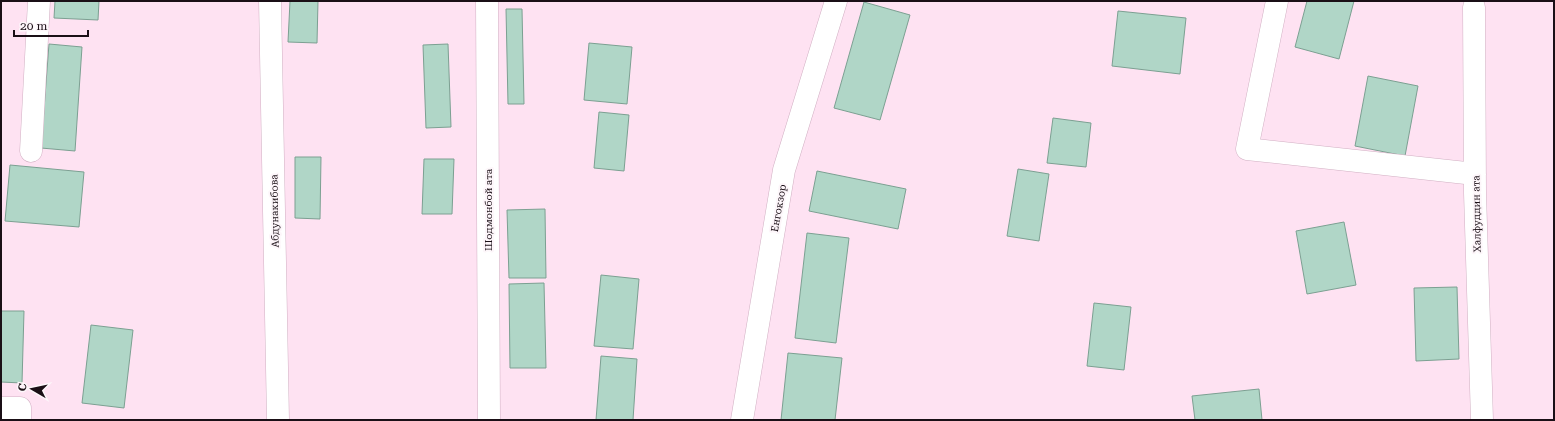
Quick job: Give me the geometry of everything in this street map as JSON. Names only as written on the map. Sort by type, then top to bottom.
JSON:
[{"type":"street","points":[[31,151],[39,1]]},
{"type":"street","name":"Абдунакибова","points":[[270,1],[278,420]]},
{"type":"street","name":"Шодмонбой ата","points":[[487,1],[489,420]]},
{"type":"street","name":"Енгокзор","points":[[742,420],[784,170],[836,1]]},
{"type":"street","points":[[1277,1],[1247,149],[1475,174]]},
{"type":"street","name":"Халфуддин ата","points":[[1474,8],[1475,174],[1482,420]]},
{"type":"street","points":[[1,408],[20,408],[20,420]]},
{"type":"building","points":[[55,1],[99,1],[98,20],[54,18]]},
{"type":"building","points":[[290,1],[318,1],[317,43],[288,42]]},
{"type":"building","points":[[1307,1],[1354,1],[1339,59],[1295,47]]},
{"type":"building","points":[[864,2],[910,15],[880,120],[834,108]]},
{"type":"building","points":[[506,9],[522,9],[524,104],[508,104]]},
{"type":"building","points":[[1118,11],[1186,18],[1180,74],[1112,66]]},
{"type":"building","points":[[589,43],[632,47],[627,104],[584,100]]},
{"type":"building","points":[[49,44],[82,47],[75,151],[41,148]]},
{"type":"building","points":[[448,44],[451,127],[426,128],[423,45]]},
{"type":"building","points":[[1368,76],[1418,86],[1405,156],[1355,146]]},
{"type":"building","points":[[599,112],[629,115],[624,171],[594,168]]},
{"type":"building","points":[[1053,118],[1091,123],[1086,167],[1047,163]]},
{"type":"building","points":[[295,157],[321,157],[320,219],[295,218]]},
{"type":"building","points":[[424,159],[454,159],[452,214],[422,214]]},
{"type":"building","points":[[10,165],[84,172],[79,227],[5,221]]},
{"type":"building","points":[[1018,169],[1049,174],[1039,241],[1007,236]]},
{"type":"building","points":[[817,171],[906,189],[898,229],[809,211]]},
{"type":"building","points":[[545,209],[546,278],[509,278],[507,210]]},
{"type":"building","points":[[1344,222],[1356,285],[1307,294],[1296,231]]},
{"type":"building","points":[[807,233],[849,238],[836,343],[795,338]]},
{"type":"building","points":[[601,275],[639,279],[633,349],[594,346]]},
{"type":"building","points":[[544,283],[546,368],[510,368],[509,284]]},
{"type":"building","points":[[1457,287],[1459,359],[1416,361],[1414,288]]},
{"type":"building","points":[[1094,303],[1131,307],[1124,370],[1087,366]]},
{"type":"building","points":[[1,311],[24,311],[22,383],[1,382]]},
{"type":"building","points":[[91,325],[133,330],[124,408],[82,403]]},
{"type":"building","points":[[788,353],[842,358],[835,420],[781,420]]},
{"type":"building","points":[[601,356],[637,359],[633,420],[596,420]]},
{"type":"building","points":[[1259,389],[1262,420],[1195,420],[1192,396]]}]
